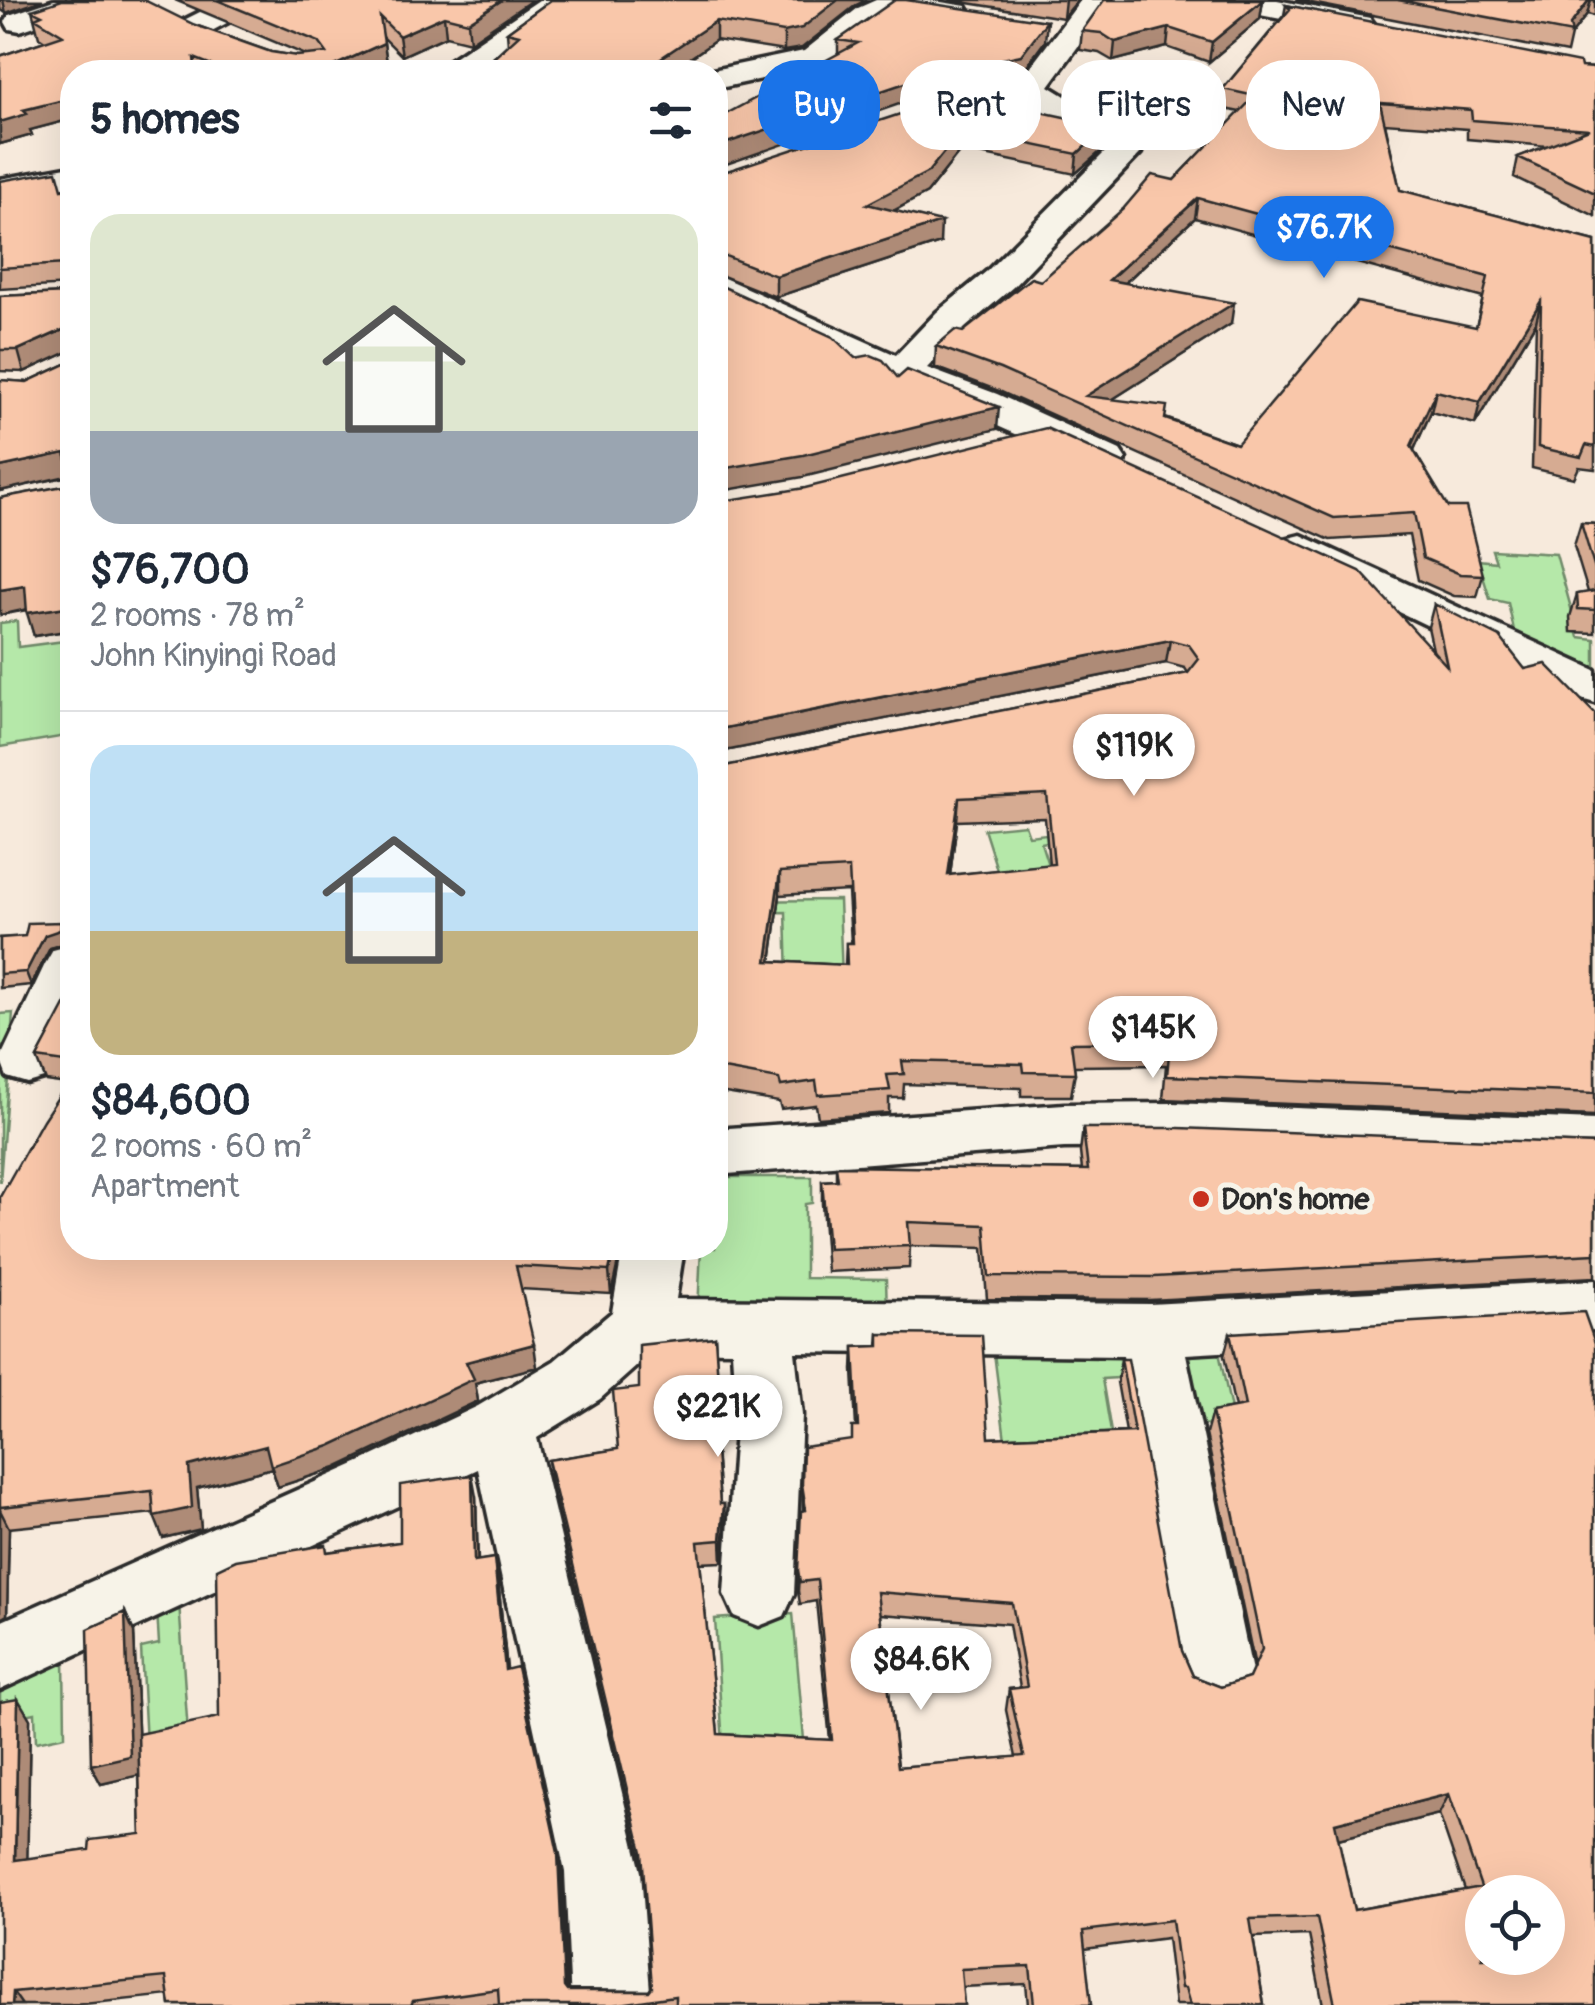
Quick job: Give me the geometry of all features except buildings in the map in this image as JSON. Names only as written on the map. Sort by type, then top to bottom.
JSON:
[{"type":"street","points":[[20,22],[83,0]]},
{"type":"street","points":[[226,39],[182,20],[248,0]]},
{"type":"street","points":[[471,60],[559,0]]},
{"type":"street","points":[[1041,75],[1097,0]]},
{"type":"street","points":[[1229,0],[1386,30]]},
{"type":"street","points":[[728,76],[814,58],[869,15],[892,4],[979,18]]},
{"type":"street","points":[[1034,27],[1071,32]]},
{"type":"street","points":[[900,372],[951,320],[1000,279],[1124,153],[1120,144],[1041,95]]},
{"type":"street","points":[[0,190],[60,178]]},
{"type":"street","points":[[728,292],[1135,474]]},
{"type":"street","points":[[990,448],[1047,433]]},
{"type":"street","points":[[1260,530],[1595,688]]},
{"type":"street","points":[[27,1062],[60,990]]},
{"type":"street","points":[[728,1151],[1064,1126],[1174,1125],[1595,1142]]},
{"type":"street","points":[[0,1657],[501,1426],[578,1380],[641,1324],[652,1260]]},
{"type":"street","points":[[641,1324],[1150,1330],[1595,1305]]},
{"type":"street","points":[[760,1594],[769,1415],[762,1326]]},
{"type":"street","points":[[1150,1330],[1216,1672]]},
{"type":"street","points":[[501,1426],[603,1872],[611,2005]]},
{"type":"green space","points":[[1492,550],[1556,554],[1579,637],[1595,639],[1595,674],[1515,635],[1508,603],[1490,599],[1478,560],[1496,562]]},
{"type":"green space","points":[[17,621],[18,647],[60,642],[60,737],[0,747],[0,623]]},
{"type":"green space","points":[[1025,825],[1029,836],[1055,833],[1058,840],[1041,843],[1049,868],[998,873],[984,829]]},
{"type":"green space","points":[[839,900],[842,977],[788,978],[786,912],[733,913],[733,901]]},
{"type":"green space","points":[[13,1013],[0,1182],[0,1014]]},
{"type":"green space","points":[[728,1177],[812,1177],[812,1203],[805,1204],[805,1278],[886,1279],[887,1313],[698,1311],[700,1260],[728,1260]]},
{"type":"green space","points":[[1154,1336],[1219,1352],[1234,1424],[1194,1425]]},
{"type":"green space","points":[[1128,1341],[1134,1377],[1102,1379],[1113,1444],[1006,1448],[993,1345]]},
{"type":"green space","points":[[178,1587],[188,1734],[146,1744],[141,1648],[159,1644],[156,1592]]},
{"type":"green space","points":[[793,1613],[804,1740],[723,1746],[715,1619]]},
{"type":"green space","points":[[64,1656],[65,1736],[36,1742],[35,1713],[0,1720],[0,1669]]},
{"type":"place","name":"Don's home","points":[[1201,1199]]}]
